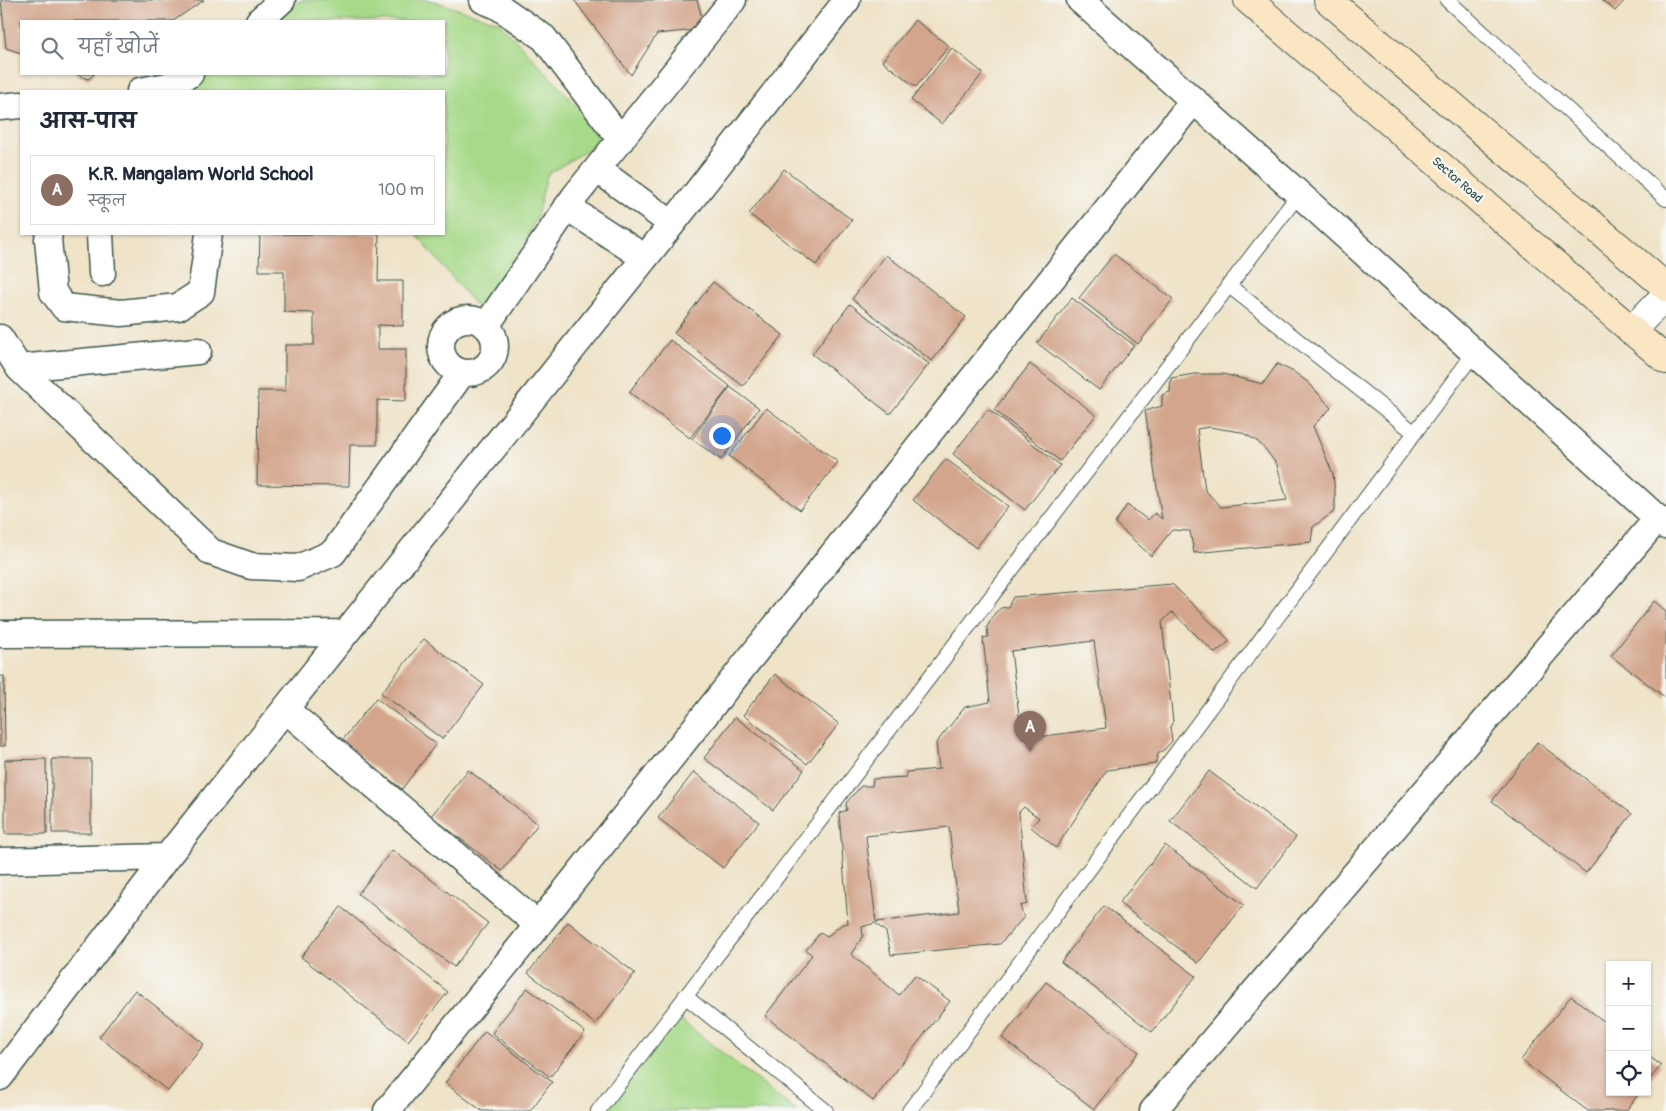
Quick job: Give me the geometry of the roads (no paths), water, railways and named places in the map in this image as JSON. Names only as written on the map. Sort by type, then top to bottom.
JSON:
[{"type":"main road","name":"Sector Road","points":[[1248,0],[1666,360]]},
{"type":"main road","points":[[1328,0],[1666,287]]},
{"type":"street","points":[[260,20],[282,0]]},
{"type":"street","points":[[483,0],[498,6],[544,38],[621,140]]},
{"type":"street","points":[[486,326],[567,207],[733,0]]},
{"type":"street","points":[[0,1076],[167,857],[672,224],[847,0]]},
{"type":"street","points":[[1080,0],[1299,194],[1662,522],[1153,1111]]},
{"type":"street","points":[[145,90],[167,86],[188,75]]},
{"type":"street","points":[[387,1111],[538,925],[1194,100]]},
{"type":"street","points":[[0,107],[20,105]]},
{"type":"street","points":[[597,169],[672,224]]},
{"type":"street","points":[[567,207],[645,258]]},
{"type":"street","points":[[49,235],[54,292],[64,307],[122,313],[178,307],[200,292],[209,235]]},
{"type":"street","points":[[100,235],[102,273]]},
{"type":"street","points":[[1631,330],[1666,295]]},
{"type":"street","points":[[470,319],[486,326],[492,332],[495,341],[496,350],[493,358],[480,371],[462,373],[453,370],[442,356],[440,347],[446,330],[460,320],[470,319]]},
{"type":"street","points":[[0,338],[19,368],[211,552],[252,566],[298,568],[333,553],[462,373]]},
{"type":"street","points":[[19,368],[198,351]]},
{"type":"street","points":[[0,634],[345,633]]},
{"type":"street","points":[[285,709],[538,925]]},
{"type":"street","points":[[0,861],[167,857]]},
{"type":"lane","points":[[1447,0],[1666,199]]},
{"type":"lane","points":[[598,1111],[1299,194]]},
{"type":"lane","points":[[1228,285],[1415,433]]},
{"type":"lane","points":[[908,1111],[1474,352]]},
{"type":"lane","points":[[685,996],[826,1111]]},
{"type":"place","name":"K.R. Mangalam World School","points":[[1030,752]]}]
